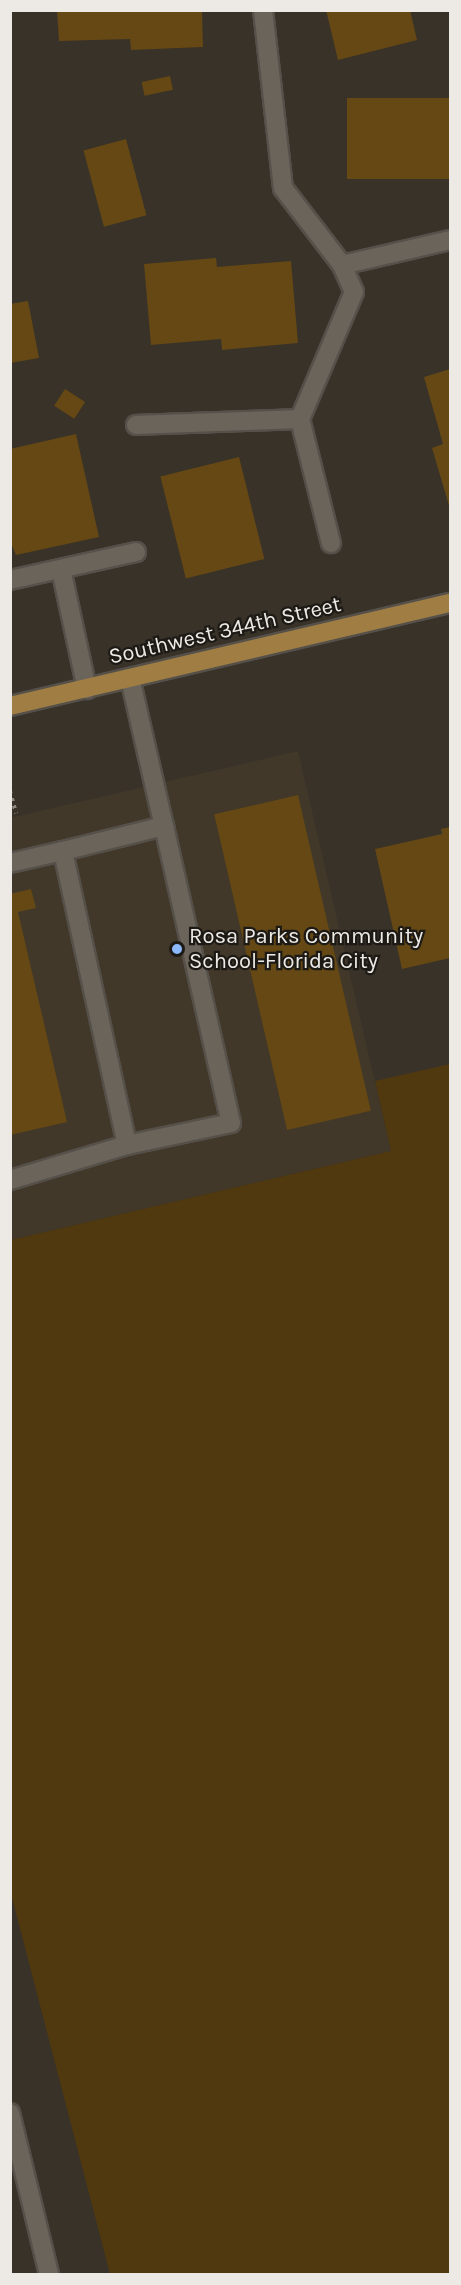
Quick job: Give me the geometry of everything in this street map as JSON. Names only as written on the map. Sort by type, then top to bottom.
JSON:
[{"type":"main road","name":"Southwest 344th Street","points":[[10,706],[450,603]]},
{"type":"street","points":[[263,10],[283,188],[342,265],[354,292],[300,419],[331,543]]},
{"type":"street","points":[[342,265],[450,240]]},
{"type":"street","points":[[136,425],[300,419]]},
{"type":"street","points":[[10,580],[136,552]]},
{"type":"street","points":[[62,569],[87,688]]},
{"type":"street","points":[[10,1180],[127,1145],[231,1124],[130,678]]},
{"type":"street","points":[[10,864],[164,826]]},
{"type":"street","points":[[63,851],[127,1145]]},
{"type":"street","points":[[10,2114],[49,2274]]},
{"type":"path","points":[[10,791],[16,813]]},
{"type":"shaded area","name":"Rosa Parks Community School-Florida City","points":[[298,751],[391,1151],[11,1240],[10,818]]},
{"type":"shaded area","points":[[450,1064],[450,2274],[110,2274],[11,1894],[11,1240],[391,1151],[375,1081]]},
{"type":"building","points":[[57,10],[202,10],[203,47],[131,50],[130,39],[59,41]]},
{"type":"building","points":[[326,10],[410,10],[417,40],[338,60]]},
{"type":"building","points":[[170,76],[173,90],[145,96],[142,82]]},
{"type":"building","points":[[347,98],[450,98],[450,179],[347,179]]},
{"type":"building","points":[[126,139],[146,215],[104,227],[83,150]]},
{"type":"building","points":[[216,258],[217,267],[291,261],[298,343],[222,350],[221,339],[151,345],[144,264]]},
{"type":"building","points":[[28,301],[39,358],[10,363],[10,304]]},
{"type":"building","points":[[450,369],[450,509],[432,448],[443,444],[424,377]]},
{"type":"building","points":[[65,389],[85,402],[74,419],[54,406]]},
{"type":"building","points":[[76,434],[99,537],[16,555],[10,541],[10,449]]},
{"type":"building","points":[[239,457],[264,559],[186,578],[160,477]]},
{"type":"building","points":[[298,795],[371,1111],[287,1130],[214,814]]},
{"type":"building","points":[[450,827],[450,958],[402,969],[375,849],[442,834],[441,829]]},
{"type":"building","points":[[31,889],[36,908],[18,912],[67,1122],[10,1135],[10,894]]},
{"type":"place","name":"Rosa Parks Community School-Florida City","points":[[177,949]]}]
